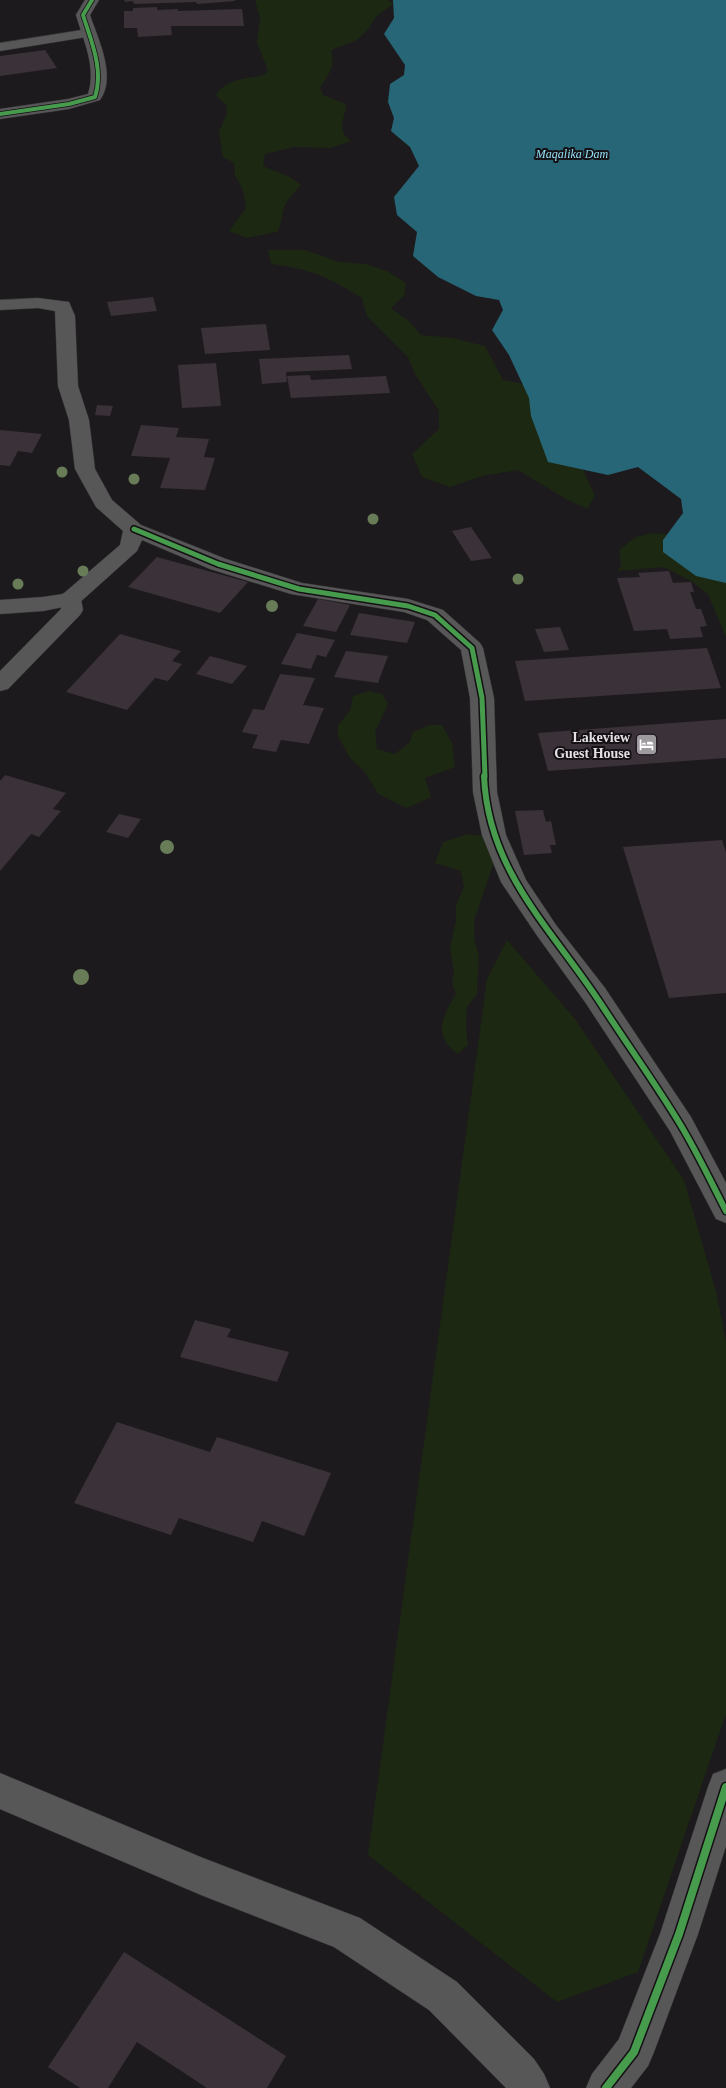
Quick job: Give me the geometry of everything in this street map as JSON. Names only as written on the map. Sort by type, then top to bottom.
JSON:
[{"type":"street","points":[[0,114],[69,104],[96,97],[100,89],[100,73],[83,15],[92,0]]},
{"type":"street","points":[[0,47],[88,33]]},
{"type":"street","points":[[0,305],[38,302],[63,306],[66,316],[68,386],[79,420],[85,469],[102,503],[134,529],[218,564],[299,588],[408,606],[435,615],[472,648],[482,698],[485,792],[494,835],[514,882],[547,931],[595,995],[681,1125],[726,1211]]},
{"type":"street","points":[[0,607],[43,604],[70,599],[130,547],[134,529]]},
{"type":"street","points":[[0,684],[72,610],[70,599]]},
{"type":"street","points":[[606,2088],[634,2052],[679,1934],[726,1787]]},
{"type":"street","points":[[0,1791],[201,1876],[346,1932],[444,1996],[520,2073],[530,2088]]},
{"type":"green space","points":[[255,0],[387,0],[394,3],[376,17],[359,38],[331,51],[332,66],[320,88],[323,95],[346,104],[342,128],[351,141],[330,148],[294,147],[265,154],[263,166],[290,177],[301,185],[285,205],[277,232],[247,238],[229,231],[246,208],[243,190],[235,175],[234,163],[223,157],[219,132],[227,113],[226,105],[216,95],[231,83],[264,75],[268,70],[257,43],[260,18]]},
{"type":"green space","points":[[268,250],[305,250],[339,262],[366,264],[389,272],[406,283],[404,296],[391,308],[410,322],[421,335],[453,338],[485,346],[503,380],[534,386],[576,455],[595,496],[587,509],[566,499],[518,470],[482,476],[450,487],[422,477],[412,454],[439,429],[439,411],[415,374],[408,357],[367,316],[362,298],[319,275],[297,268],[271,264]]},
{"type":"green space","points":[[652,533],[665,534],[681,546],[726,570],[726,637],[708,594],[691,581],[664,567],[617,571],[621,565],[619,550],[636,537]]},
{"type":"green space","points":[[369,691],[382,694],[388,704],[375,732],[377,749],[395,754],[410,742],[413,732],[430,725],[442,725],[452,743],[455,767],[425,778],[431,797],[407,808],[378,794],[365,772],[350,758],[338,736],[338,725],[350,711],[353,696]]},
{"type":"green space","points":[[468,834],[482,836],[491,849],[494,862],[474,920],[474,939],[479,955],[477,994],[467,1007],[468,1045],[458,1054],[444,1039],[442,1025],[456,993],[452,984],[454,971],[450,948],[456,921],[456,905],[464,887],[461,871],[435,863],[443,842]]},
{"type":"green space","points":[[507,940],[575,1019],[684,1180],[717,1295],[726,1343],[726,1714],[638,1972],[557,2002],[368,1855],[487,979]]},
{"type":"water","name":"Maqalika Dam","points":[[393,0],[726,0],[726,583],[696,576],[663,552],[663,540],[683,513],[681,499],[638,467],[608,475],[548,462],[531,416],[529,398],[509,355],[492,330],[503,310],[499,300],[476,296],[438,277],[413,256],[417,232],[397,215],[394,197],[419,166],[410,147],[391,131],[394,118],[388,102],[390,84],[404,75],[405,65],[384,34],[394,18]]},
{"type":"building","points":[[124,0],[235,1],[197,4],[196,2],[134,4],[133,1],[125,2]]},
{"type":"building","points":[[157,7],[157,10],[178,9],[178,11],[242,9],[244,26],[171,26],[172,35],[138,37],[137,28],[124,28],[124,11],[133,11],[133,8]]},
{"type":"building","points":[[45,50],[57,68],[0,76],[0,56]]},
{"type":"building","points":[[153,297],[157,311],[111,316],[107,302]]},
{"type":"building","points":[[266,324],[270,350],[205,354],[201,328]]},
{"type":"building","points":[[349,355],[352,369],[286,372],[287,382],[262,384],[259,359]]},
{"type":"building","points":[[216,363],[221,406],[182,408],[178,365]]},
{"type":"building","points":[[310,375],[311,380],[386,376],[390,393],[291,398],[287,376]]},
{"type":"building","points":[[97,405],[113,406],[110,416],[95,415]]},
{"type":"building","points":[[141,425],[179,428],[176,437],[209,439],[204,457],[215,458],[205,490],[160,488],[170,458],[131,456]]},
{"type":"building","points":[[0,430],[42,434],[32,453],[18,451],[10,466],[0,465]]},
{"type":"building","points":[[471,527],[492,558],[471,561],[452,531]]},
{"type":"building","points":[[157,557],[248,582],[220,613],[128,587]]},
{"type":"building","points":[[669,571],[673,583],[691,582],[694,592],[690,592],[696,609],[701,609],[707,626],[700,627],[703,637],[670,639],[667,629],[634,631],[617,578],[640,577],[638,573]]},
{"type":"building","points":[[318,599],[350,605],[336,632],[303,626]]},
{"type":"building","points":[[359,613],[415,622],[407,643],[350,635]]},
{"type":"building","points":[[560,627],[569,650],[544,652],[535,629]]},
{"type":"building","points":[[297,633],[335,640],[326,657],[317,655],[311,669],[281,664]]},
{"type":"building","points":[[120,634],[181,651],[172,661],[182,664],[168,681],[155,678],[127,710],[66,692]]},
{"type":"building","points":[[707,648],[721,688],[525,701],[515,661]]},
{"type":"building","points":[[346,651],[388,656],[378,683],[334,677]]},
{"type":"building","points":[[210,656],[247,666],[232,684],[196,674]]},
{"type":"building","points":[[280,674],[315,678],[303,705],[324,708],[309,744],[281,740],[276,752],[252,748],[258,735],[242,732],[253,709],[264,710]]},
{"type":"building","points":[[726,719],[726,758],[548,771],[538,733]]},
{"type":"building","points":[[5,775],[66,793],[53,809],[61,811],[39,837],[31,834],[0,871],[0,781]]},
{"type":"building","points":[[543,810],[546,822],[551,821],[556,845],[550,845],[552,853],[524,855],[515,811]]},
{"type":"building","points":[[119,814],[141,819],[128,838],[106,832]]},
{"type":"building","points":[[722,840],[726,852],[726,993],[669,998],[623,847]]},
{"type":"building","points":[[195,1320],[231,1329],[227,1337],[289,1352],[277,1382],[180,1357]]},
{"type":"building","points":[[117,1422],[210,1452],[217,1437],[331,1473],[304,1536],[262,1521],[253,1542],[179,1518],[171,1535],[74,1503]]},
{"type":"building","points":[[124,1952],[286,2056],[267,2088],[207,2088],[137,2042],[108,2088],[80,2088],[48,2067]]},
{"type":"cycle path","points":[[0,114],[69,104],[95,97],[98,88],[98,68],[83,15],[92,0]]},
{"type":"cycle path","points":[[134,529],[218,564],[299,589],[408,606],[435,615],[472,648],[482,698],[485,792],[494,835],[514,882],[547,931],[595,995],[681,1125],[726,1211]]},
{"type":"cycle path","points":[[606,2088],[634,2052],[679,1934],[726,1787]]},
{"type":"place","name":"Lakeview Guest House","points":[[646,745]]}]
